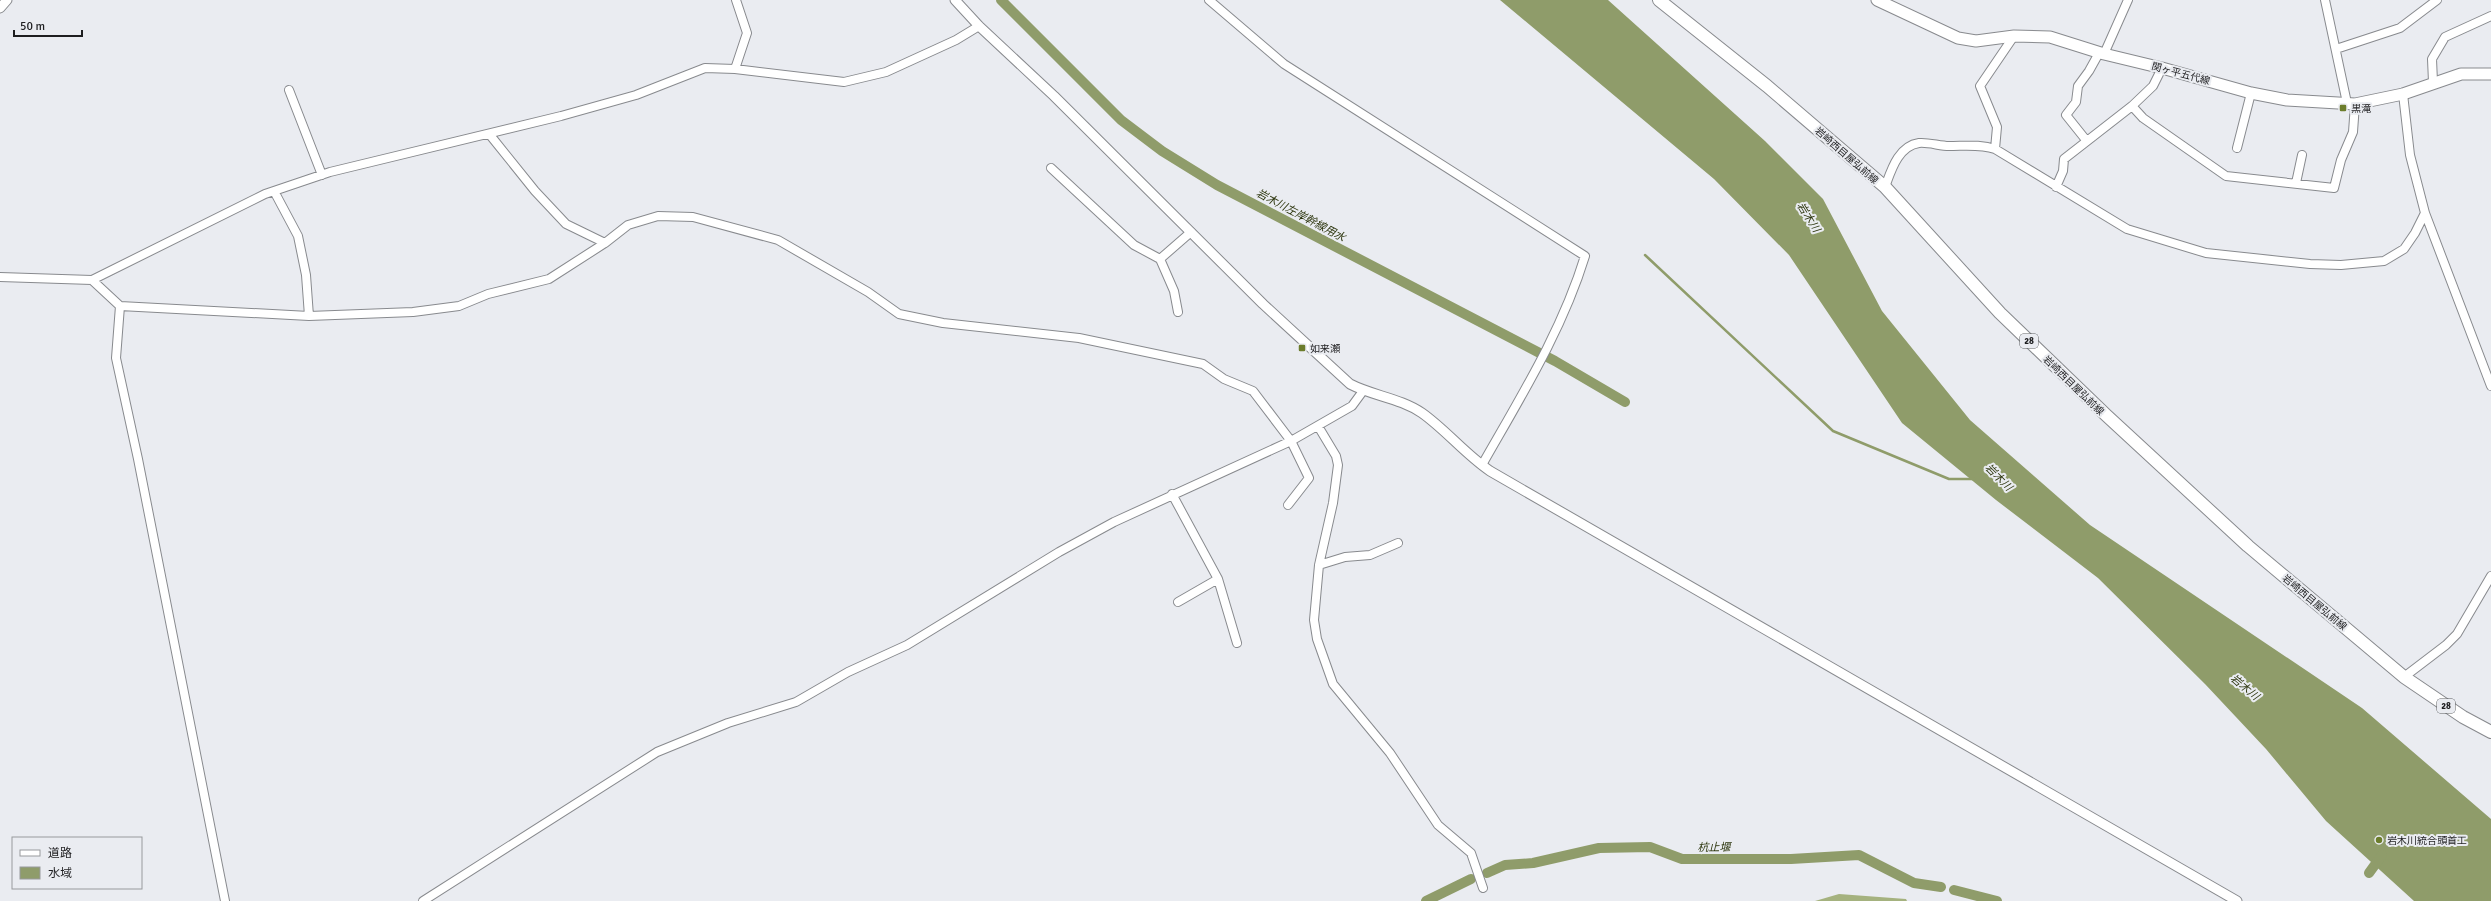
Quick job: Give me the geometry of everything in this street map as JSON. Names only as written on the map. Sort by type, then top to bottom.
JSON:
[{"type":"main road","name":"岩崎西目屋弘前線","points":[[1659,0],[1766,86],[1885,187],[2000,313],[2106,415],[2248,546],[2404,677],[2463,717],[2491,732]]},
{"type":"main road","name":"関ヶ平五代線","points":[[1877,0],[1958,38],[1976,41],[2014,36],[2050,37],[2102,53],[2251,93],[2287,100],[2351,104],[2403,94],[2433,82],[2461,74],[2491,74]]},
{"type":"street","points":[[0,8],[8,0]]},
{"type":"street","points":[[735,69],[747,33],[736,0]]},
{"type":"street","points":[[956,0],[979,26],[1054,96],[1191,232],[1350,384],[1363,391],[1409,406],[1422,414],[1482,466],[2237,901]]},
{"type":"street","points":[[1209,0],[1284,64],[1582,252],[1585,256],[1575,288],[1540,363],[1482,466]]},
{"type":"street","points":[[2086,140],[2066,115],[2076,102],[2078,86],[2102,53],[2128,0]]},
{"type":"street","points":[[2132,106],[2143,118],[2226,176],[2334,188],[2341,160],[2352,132],[2351,104],[2336,49],[2325,0]]},
{"type":"street","points":[[2336,49],[2400,28],[2437,0]]},
{"type":"street","points":[[2433,82],[2432,59],[2445,37],[2491,16]]},
{"type":"street","points":[[0,277],[92,280],[117,266],[183,236],[226,212],[274,191],[322,175],[490,135],[636,95],[705,68],[735,69],[844,82],[852,81],[886,72],[956,40],[979,26]]},
{"type":"street","points":[[1995,150],[1997,127],[1980,86],[2014,36]]},
{"type":"street","points":[[2056,187],[2063,171],[2064,159],[2086,140],[2132,106],[2153,86],[2162,68]]},
{"type":"street","points":[[289,90],[322,175]]},
{"type":"street","points":[[2237,148],[2251,93]]},
{"type":"street","points":[[2403,94],[2410,155],[2425,213],[2491,386]]},
{"type":"street","points":[[490,135],[535,191],[566,224],[605,243]]},
{"type":"street","points":[[1885,187],[1895,161],[1908,146],[1919,143],[1944,146],[1986,146],[2127,229],[2206,253],[2310,264],[2341,265],[2384,261],[2404,249],[2425,213]]},
{"type":"street","points":[[2296,183],[2302,155]]},
{"type":"street","points":[[1051,168],[1134,245],[1160,260],[1174,291],[1178,312]]},
{"type":"street","points":[[274,191],[298,236],[306,275],[309,316]]},
{"type":"street","points":[[92,280],[120,306],[309,316],[413,312],[459,306],[488,294],[549,279],[605,243],[628,225],[658,216],[674,215],[693,218],[778,240],[868,292],[899,314],[943,323],[1079,338],[1203,364],[1224,379],[1253,391],[1291,441],[1309,478],[1288,505]]},
{"type":"street","points":[[1160,260],[1191,232]]},
{"type":"street","points":[[120,306],[116,358],[138,459],[225,901]]},
{"type":"street","points":[[423,901],[657,752],[728,723],[796,702],[848,672],[907,645],[1059,552],[1114,522],[1172,494],[1291,441],[1352,406],[1363,391]]},
{"type":"street","points":[[1318,426],[1336,456],[1338,465],[1333,503],[1319,565],[1314,620],[1317,640],[1333,684],[1390,753],[1438,825],[1471,853],[1483,888]]},
{"type":"street","points":[[1172,494],[1218,579],[1237,643]]},
{"type":"street","points":[[1319,565],[1345,557],[1370,555],[1398,543]]},
{"type":"street","points":[[2404,677],[2446,645],[2457,634],[2491,576]]},
{"type":"street","points":[[1178,602],[1218,579]]},
{"type":"shaded area","points":[[1839,894],[1906,899],[1907,901],[1815,901]]},
{"type":"water","name":"岩木川","points":[[1500,0],[1608,0],[1765,141],[1823,199],[1882,311],[1970,420],[2090,525],[2362,708],[2491,819],[2491,901],[2414,901],[2326,821],[2266,749],[2205,684],[2098,578],[1996,500],[1902,423],[1789,255],[1714,179]]},
{"type":"waterway","name":"岩木川左岸幹線用水","points":[[1001,0],[1121,120],[1162,151],[1217,185],[1555,361],[1625,402]]},
{"type":"waterway","points":[[1645,255],[1833,431],[1949,479],[1974,479]]},
{"type":"waterway","name":"杭止堰","points":[[1487,873],[1505,865],[1533,863],[1599,848],[1650,847],[1682,859],[1791,859],[1859,855],[1914,883],[1941,887]]},
{"type":"waterway","name":"岩木川左岸幹線用水","points":[[2369,873],[2382,855]]},
{"type":"waterway","name":"杭止堰","points":[[1426,901],[1471,879]]},
{"type":"waterway","name":"杭止堰","points":[[1954,890],[1997,901]]},
{"type":"place","name":"黒滝","points":[[2343,108]]},
{"type":"place","name":"如来瀬","points":[[1302,348]]},
{"type":"place","name":"岩木川統合頭首工","points":[[2379,840]]}]
